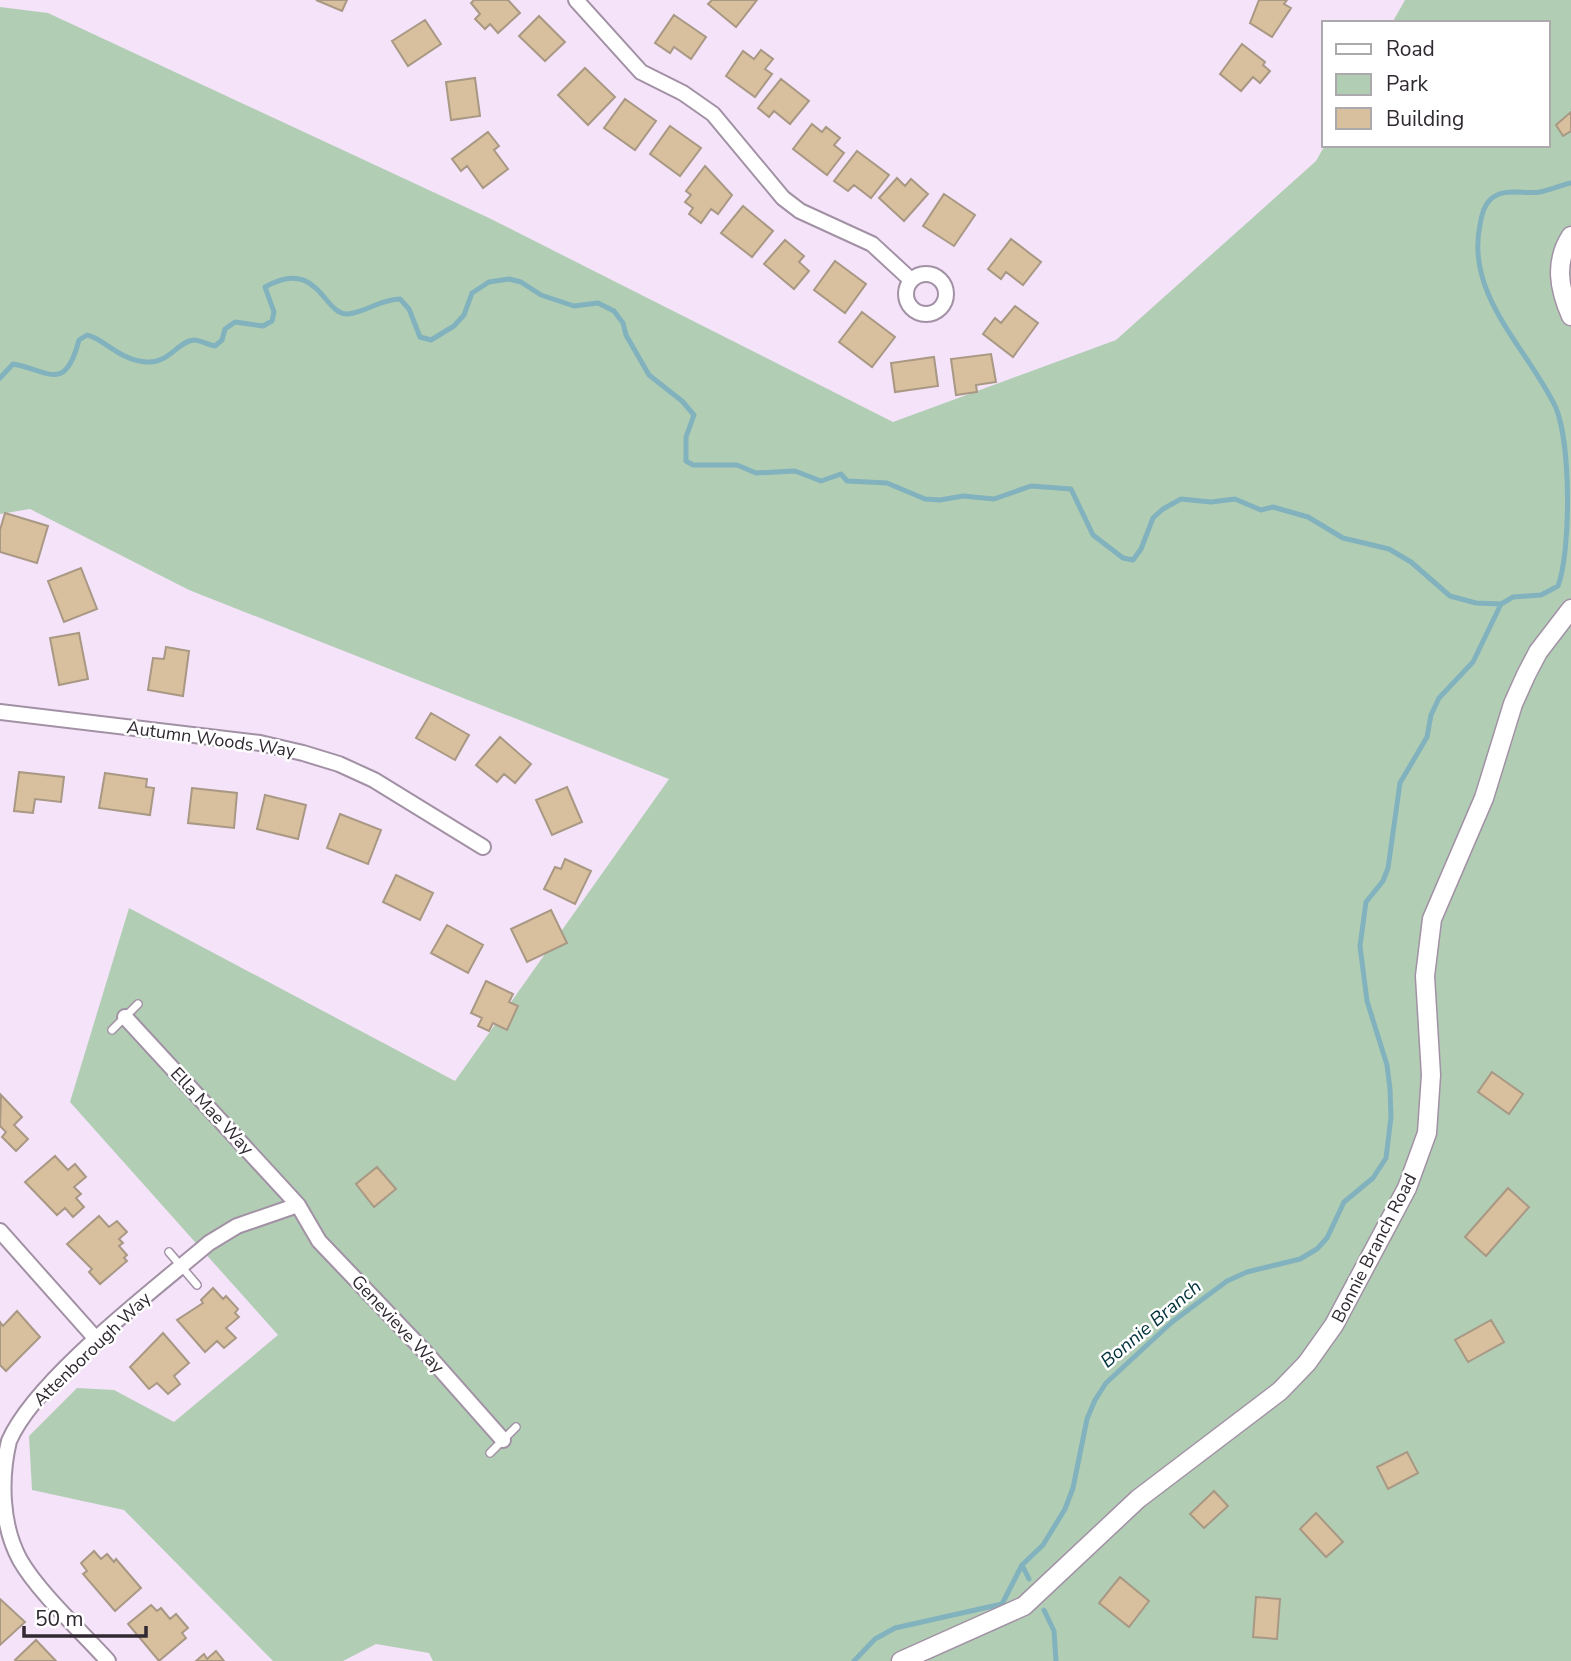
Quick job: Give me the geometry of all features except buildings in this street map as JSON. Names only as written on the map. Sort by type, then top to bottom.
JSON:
[{"type":"street","points":[[576,0],[641,72],[683,93],[713,114],[783,198],[800,211],[872,244],[911,280]]},
{"type":"street","points":[[1571,236],[1559,262],[1560,282],[1571,316]]},
{"type":"street","name":"Bonnie Branch Road","points":[[901,1661],[1024,1606],[1138,1499],[1280,1391],[1307,1363],[1334,1325],[1407,1188],[1427,1133],[1431,1075],[1425,976],[1432,919],[1484,797],[1513,704],[1538,652],[1571,608]]},
{"type":"street","name":"Autumn Woods Way","points":[[0,712],[260,743],[303,753],[339,764],[374,780],[483,847]]},
{"type":"street","name":"Ella Mae Way","points":[[125,1017],[298,1205]]},
{"type":"street","name":"Attenborough Way","points":[[108,1661],[21,1562],[3,1514],[0,1492],[1,1467],[9,1441],[42,1392],[97,1340],[209,1243],[237,1226],[298,1205]]},
{"type":"street","name":"Genevieve Way","points":[[298,1205],[320,1241],[426,1353],[503,1440]]},
{"type":"street","points":[[0,1231],[97,1340]]},
{"type":"lane","points":[[112,1030],[138,1004]]},
{"type":"lane","points":[[169,1252],[197,1285]]},
{"type":"lane","points":[[490,1453],[516,1427]]},
{"type":"green space","points":[[1405,0],[1571,0],[1571,1661],[433,1661],[429,1653],[376,1644],[343,1661],[273,1661],[124,1510],[32,1490],[29,1436],[77,1388],[114,1390],[174,1422],[278,1335],[70,1102],[129,908],[455,1081],[669,779],[189,590],[30,509],[0,514],[0,7],[48,13],[489,218],[893,422],[1116,340],[1316,161],[1324,147],[1550,147],[1550,21],[1393,21]]},
{"type":"waterway","name":"Bonnie Branch","points":[[854,1661],[875,1639],[895,1628],[1002,1604],[1022,1565],[1043,1545],[1065,1509],[1073,1488],[1087,1419],[1106,1383],[1172,1322],[1227,1281],[1247,1272],[1300,1259],[1317,1249],[1327,1238],[1344,1202],[1373,1178],[1386,1158],[1391,1117],[1390,1089],[1387,1065],[1367,1001],[1360,946],[1366,902],[1383,881],[1388,868],[1400,783],[1427,737],[1431,715],[1439,698],[1473,662],[1501,604],[1513,597],[1541,595],[1558,586],[1565,549],[1567,471],[1561,425],[1556,408],[1544,386],[1490,299],[1478,251],[1480,222],[1487,203],[1494,196],[1513,192],[1540,192],[1571,183]]},
{"type":"waterway","points":[[0,378],[13,364],[46,373],[62,373],[74,357],[79,340],[87,335],[128,357],[146,362],[161,360],[188,341],[196,340],[215,346],[222,340],[225,329],[235,322],[263,326],[272,321],[274,312],[265,287],[283,279],[297,278],[308,282],[339,312],[348,314],[400,299],[409,309],[420,337],[431,340],[454,326],[464,315],[472,293],[489,282],[509,279],[521,282],[541,295],[574,306],[598,303],[614,311],[623,323],[626,335],[649,375],[682,401],[694,415],[686,437],[686,461],[693,465],[737,465],[756,473],[795,471],[821,481],[841,474],[847,481],[887,483],[925,499],[940,500],[963,496],[994,499],[1031,486],[1071,489],[1093,535],[1123,558],[1133,560],[1141,549],[1153,518],[1163,509],[1181,499],[1211,502],[1235,499],[1261,510],[1273,507],[1308,517],[1343,538],[1389,549],[1411,562],[1450,596],[1476,603],[1501,604]]},
{"type":"waterway","points":[[1022,1565],[1029,1579]]},
{"type":"waterway","points":[[1044,1610],[1054,1631],[1056,1661]]}]
